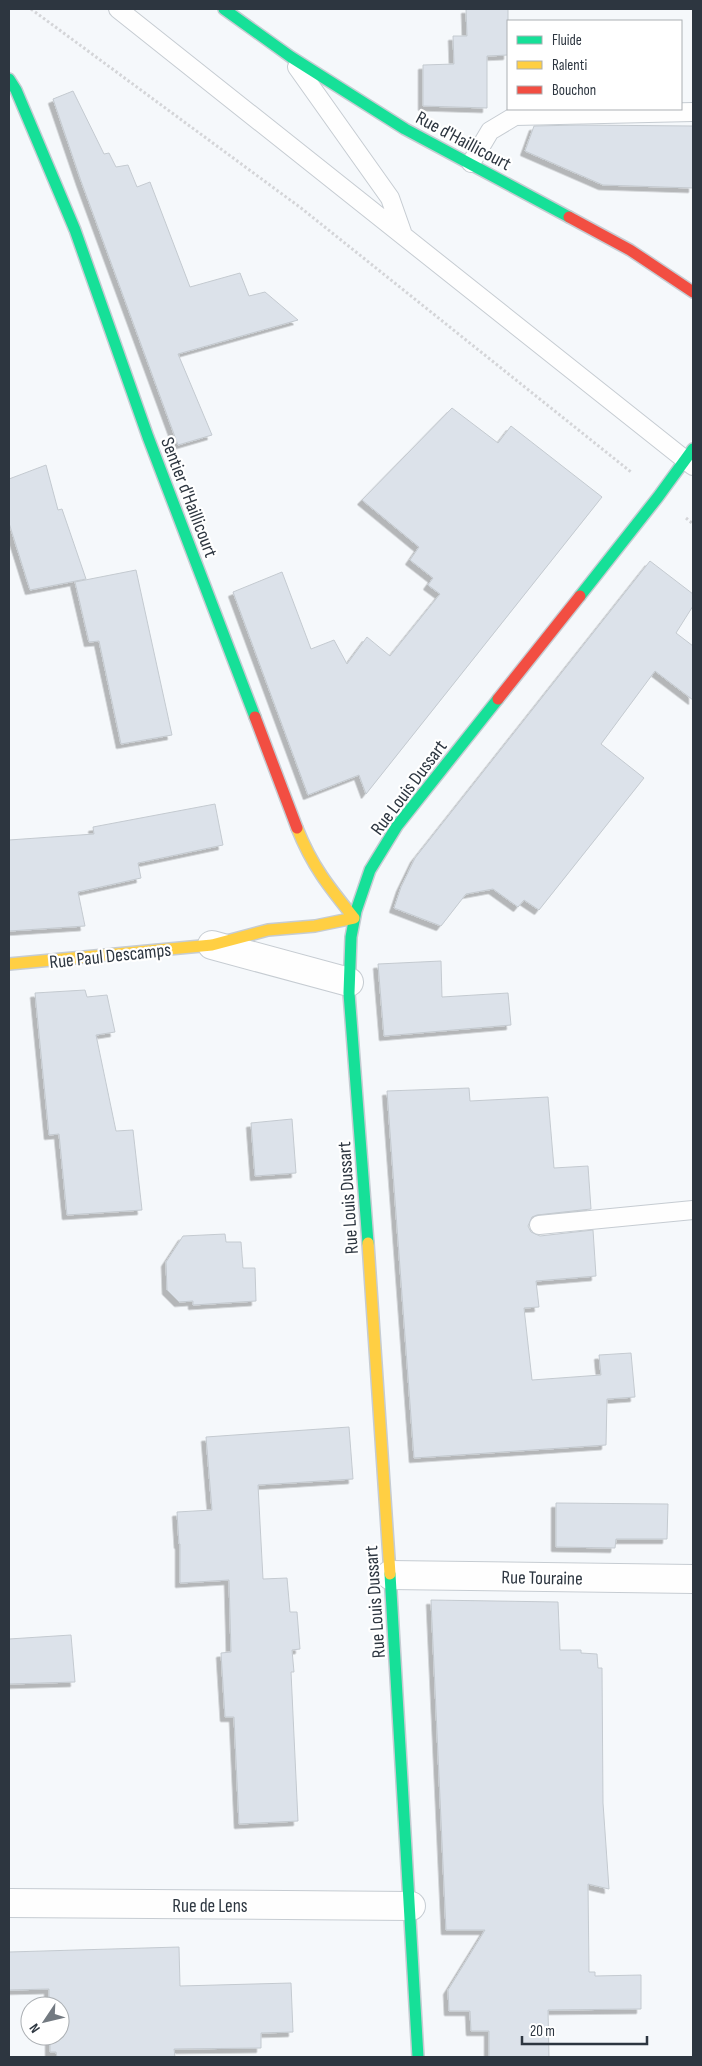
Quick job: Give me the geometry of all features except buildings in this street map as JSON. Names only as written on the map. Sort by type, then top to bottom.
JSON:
[{"type":"street","name":"Rue d'Haillicourt","points":[[224,9],[291,57],[405,129],[630,250],[693,292]]},
{"type":"street","name":"Sentier d'Haillicourt","points":[[9,79],[16,90],[75,230],[148,437],[304,846],[320,874],[354,918]]},
{"type":"street","name":"Rue Louis Dussart","points":[[418,2057],[411,1906],[390,1575],[349,982],[354,918],[363,886],[378,856],[397,826],[691,458]]},
{"type":"street","name":"Rue Paul Descamps","points":[[9,964],[212,945],[268,930],[315,926],[354,918]]},
{"type":"street","name":"Rue Paul Descamps","points":[[212,945],[267,958],[349,982]]},
{"type":"street","name":"Rue Touraine","points":[[390,1575],[693,1579]]},
{"type":"street","name":"Rue de Lens","points":[[9,1903],[411,1906]]},
{"type":"lane","points":[[118,9],[691,458]]},
{"type":"lane","points":[[291,57],[390,198],[402,232]]},
{"type":"lane","points":[[471,163],[490,131],[515,116],[693,112]]},
{"type":"lane","points":[[539,1225],[693,1210]]},
{"type":"path","points":[[31,9],[301,208],[626,468],[658,497]]},
{"type":"traffic: fast","points":[[224,9],[291,57],[405,129],[569,217]]},
{"type":"traffic: fast","points":[[9,79],[16,90],[75,230],[148,437],[255,717]]},
{"type":"traffic: fast","points":[[580,596],[658,497],[693,449]]},
{"type":"traffic: fast","points":[[368,1243],[349,993],[351,937],[356,911],[370,870],[397,826],[498,699]]},
{"type":"traffic: fast","points":[[390,1574],[418,2057]]},
{"type":"traffic: slow","points":[[297,828],[322,876],[354,918]]},
{"type":"traffic: slow","points":[[9,964],[212,945],[268,930],[315,926],[354,918]]},
{"type":"traffic: slow","points":[[368,1243],[390,1574]]},
{"type":"traffic: jam","points":[[569,217],[630,250],[693,292]]},
{"type":"traffic: jam","points":[[498,699],[580,596]]},
{"type":"traffic: jam","points":[[255,717],[297,828]]}]
